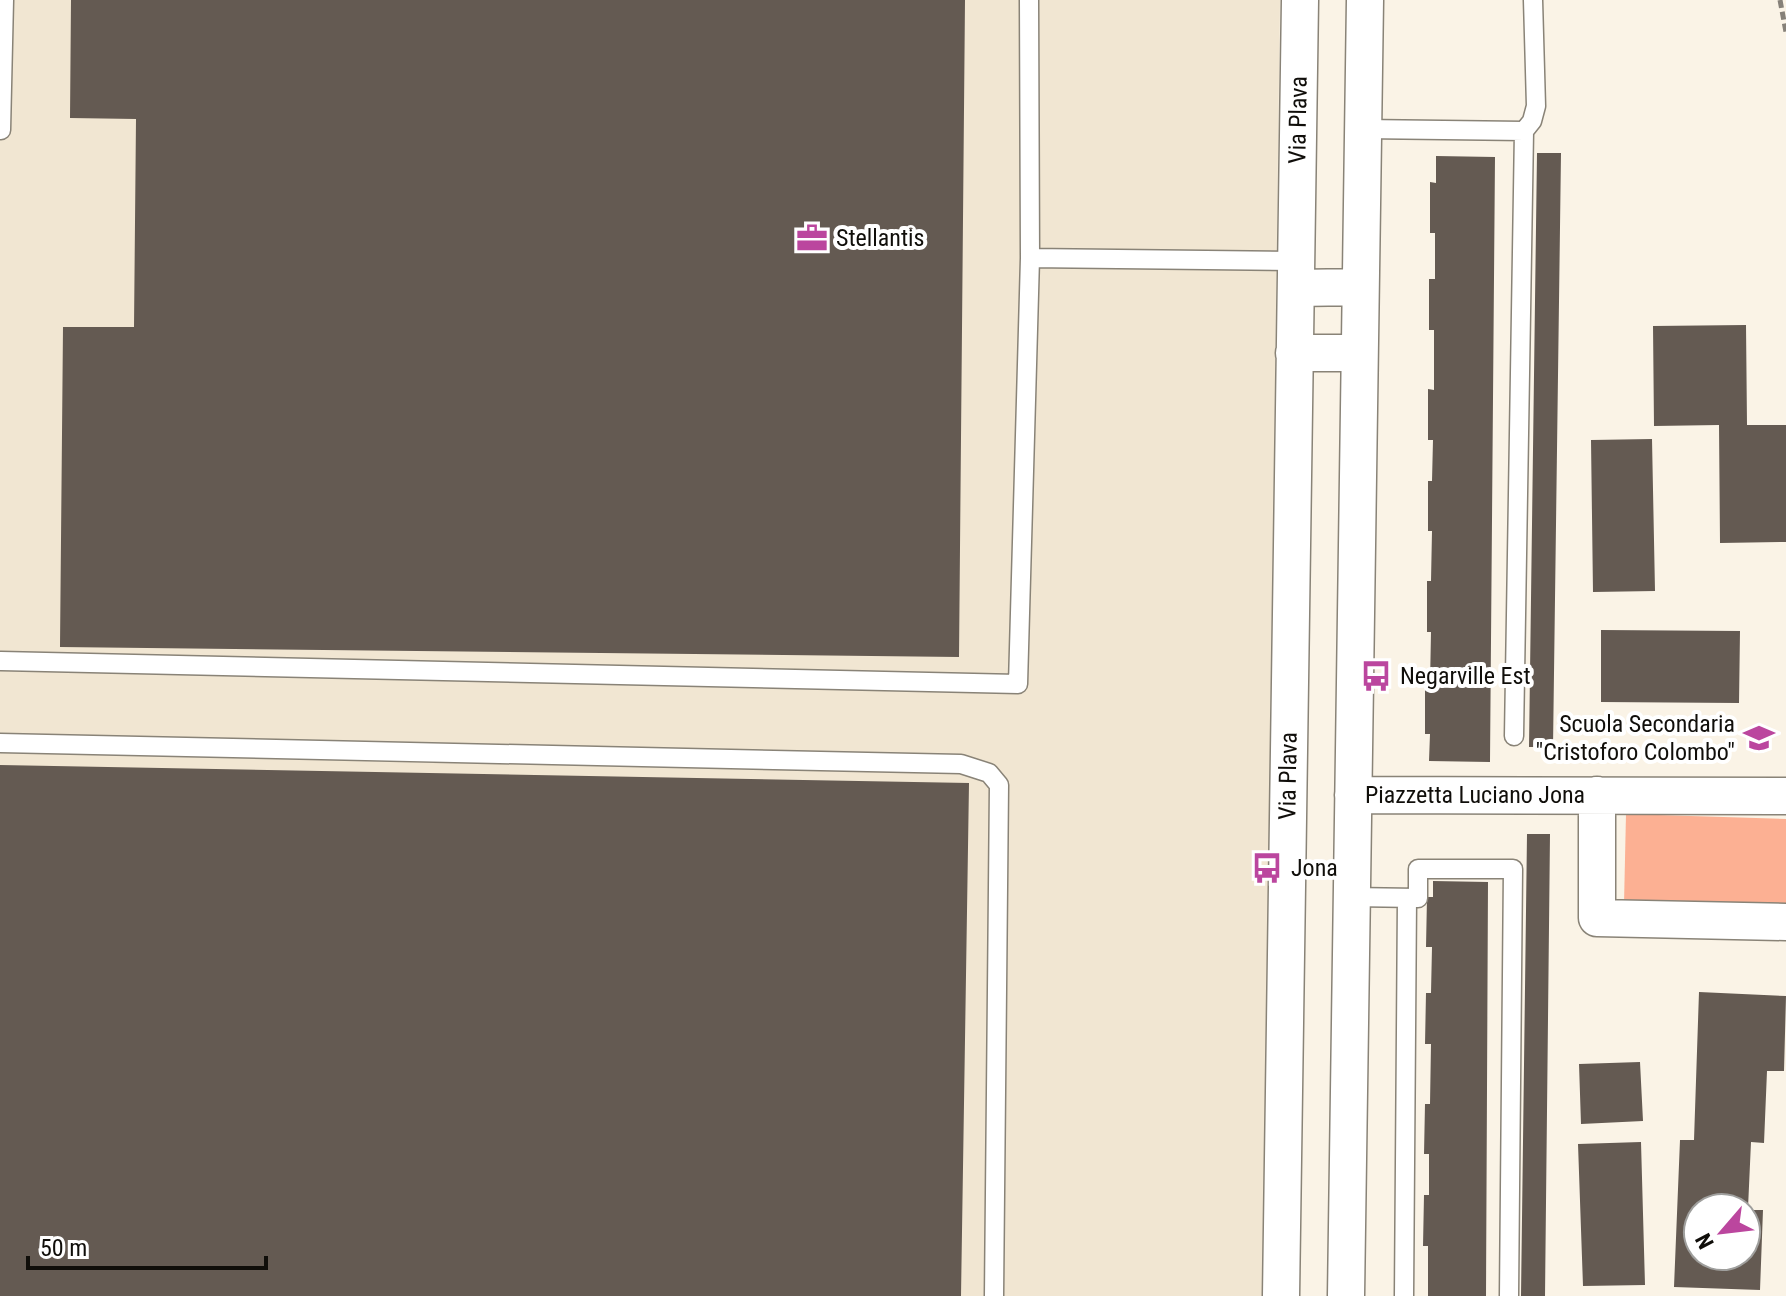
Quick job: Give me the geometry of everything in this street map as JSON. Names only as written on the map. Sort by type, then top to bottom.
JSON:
[{"type":"street","name":"Via Plava","points":[[1281,1296],[1300,0]]},
{"type":"street","points":[[1346,1296],[1365,0]]},
{"type":"street","points":[[1296,274],[1360,287]]},
{"type":"street","points":[[1294,353],[1359,353]]},
{"type":"street","name":"Piazzetta Luciano Jona","points":[[1353,795],[1786,796]]},
{"type":"street","name":"Piazzetta Luciano Jona","points":[[1597,795],[1597,918],[1786,922]]},
{"type":"lane","points":[[1,130],[4,0]]},
{"type":"lane","points":[[1,661],[1018,684],[1030,258],[1029,0]]},
{"type":"lane","points":[[1514,736],[1524,131],[1532,121],[1536,106],[1533,0]]},
{"type":"lane","points":[[1363,129],[1524,131]]},
{"type":"lane","points":[[1030,258],[1296,274]]},
{"type":"lane","points":[[0,743],[961,764],[989,773],[999,785],[994,1296]]},
{"type":"lane","points":[[1351,897],[1418,898],[1418,869],[1513,869],[1509,1296]]},
{"type":"lane","points":[[1404,1296],[1407,898]]},
{"type":"path","points":[[1780,0],[1786,32]]},
{"type":"shaded area","points":[[0,0],[1280,0],[1263,1296],[0,1296]]},
{"type":"shaded area","points":[[1626,814],[1786,819],[1786,909],[1624,904]]},
{"type":"building","points":[[71,0],[965,0],[959,657],[60,647],[63,327],[134,327],[136,119],[70,118]]},
{"type":"building","points":[[1537,153],[1561,153],[1553,747],[1529,747]]},
{"type":"building","points":[[1436,156],[1495,157],[1490,762],[1429,761],[1430,734],[1425,734],[1425,684],[1430,684],[1431,632],[1427,632],[1427,581],[1431,581],[1432,531],[1428,531],[1428,481],[1432,481],[1433,440],[1428,440],[1428,389],[1434,390],[1434,330],[1429,330],[1429,279],[1435,279],[1435,233],[1430,233],[1430,182],[1436,183]]},
{"type":"building","points":[[1746,325],[1747,425],[1786,425],[1786,542],[1720,543],[1719,425],[1654,426],[1653,326]]},
{"type":"building","points":[[1652,439],[1655,591],[1593,592],[1591,440]]},
{"type":"building","points":[[1601,630],[1740,631],[1739,703],[1601,702]]},
{"type":"building","points":[[0,765],[969,783],[961,1296],[0,1296]]},
{"type":"building","points":[[1527,834],[1550,834],[1545,1296],[1521,1296]]},
{"type":"building","points":[[1433,881],[1488,882],[1486,1296],[1428,1296],[1428,1246],[1423,1246],[1424,1195],[1429,1195],[1429,1154],[1424,1154],[1425,1104],[1430,1104],[1431,1044],[1425,1044],[1426,993],[1431,993],[1432,947],[1426,947],[1427,897],[1433,897]]},
{"type":"building","points":[[1699,992],[1786,996],[1784,1071],[1767,1071],[1764,1143],[1751,1142],[1749,1192],[1682,1192],[1682,1272],[1761,1272],[1760,1290],[1674,1287],[1680,1140],[1694,1140]]},
{"type":"building","points":[[1640,1062],[1643,1121],[1581,1124],[1579,1064]]},
{"type":"building","points":[[1641,1142],[1645,1285],[1583,1286],[1578,1144]]},
{"type":"place","name":"Stellantis","points":[[812,238]]},
{"type":"place","name":"Negarville Est","points":[[1376,676]]},
{"type":"place","name":"Scuola Secondaria \"Cristoforo Colombo\"","points":[[1759,738]]},
{"type":"place","name":"Jona","points":[[1267,868]]}]
